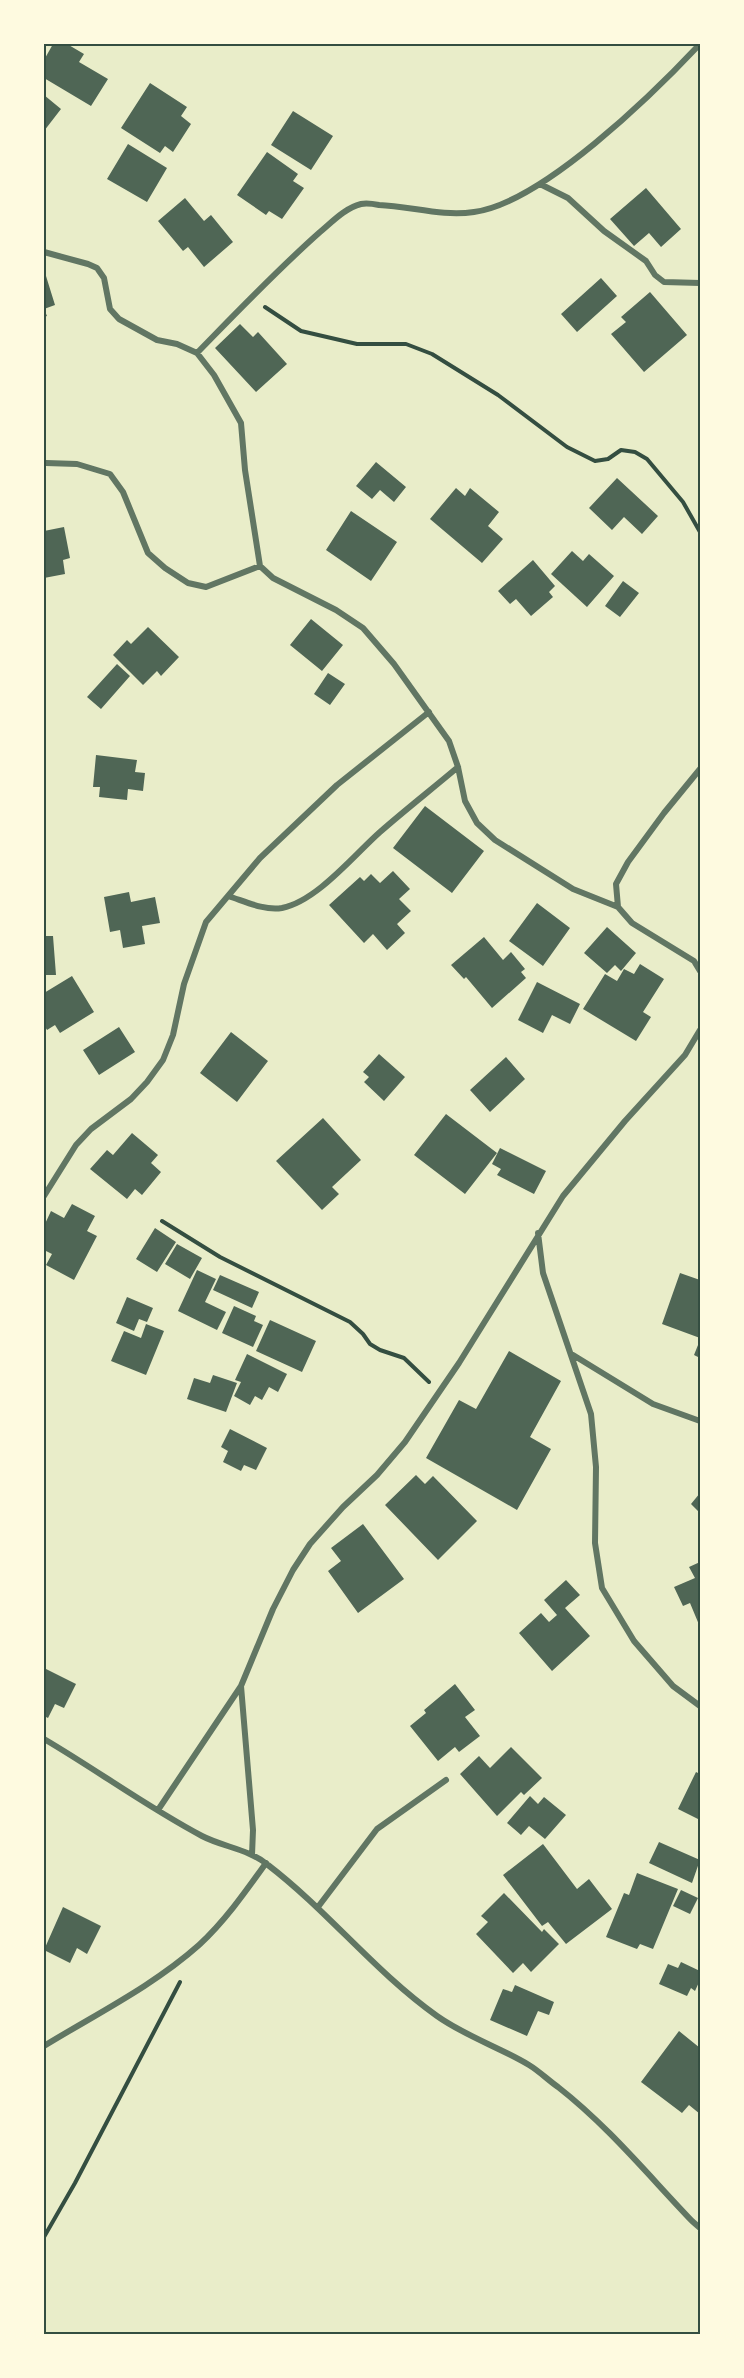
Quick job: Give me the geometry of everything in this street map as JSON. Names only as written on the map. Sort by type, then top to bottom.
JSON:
[{"type":"street","points":[[197,353],[292,256],[333,222],[361,204],[437,212],[474,212],[502,205],[540,184],[595,142],[661,85],[700,44]]},
{"type":"street","points":[[540,184],[568,198],[604,231],[646,261],[655,275],[664,282],[700,283]]},
{"type":"street","points":[[44,252],[97,268],[104,278],[110,309],[119,319],[157,340],[177,344],[197,353],[214,375],[241,423],[245,470],[260,566],[273,578],[336,610],[363,628],[394,664],[449,741],[458,767],[465,801],[477,823],[495,840],[573,889],[618,907],[632,923],[694,961],[700,971]]},
{"type":"street","points":[[46,463],[77,464],[110,474],[123,492],[148,554],[188,583],[206,587],[260,566]]},
{"type":"street","points":[[44,1196],[76,1144],[91,1129],[131,1099],[147,1082],[162,1060],[173,1035],[194,951],[206,922],[260,858],[337,785],[429,712]]},
{"type":"street","points":[[228,896],[264,907],[282,908],[301,899],[327,884],[381,831],[458,767]]},
{"type":"street","points":[[618,907],[616,884],[628,862],[700,769]]},
{"type":"street","points":[[158,1810],[242,1686],[273,1609],[293,1570],[310,1544],[343,1507],[377,1475],[405,1442],[440,1393],[509,1286],[538,1232],[563,1196],[594,1156],[686,1055],[700,1030]]},
{"type":"street","points":[[538,1232],[543,1273],[591,1414],[596,1467],[595,1543],[602,1588],[634,1641],[673,1686],[700,1706]]},
{"type":"street","points":[[572,1355],[652,1404],[700,1421]]},
{"type":"street","points":[[242,1686],[253,1830],[252,1854]]},
{"type":"street","points":[[44,1739],[204,1837],[252,1854],[266,1863],[318,1907],[350,1941],[438,2017],[530,2065],[582,2106],[700,2228]]},
{"type":"street","points":[[318,1907],[377,1828],[446,1780]]},
{"type":"street","points":[[44,2046],[133,1993],[200,1944],[236,1904],[266,1863]]},
{"type":"path","points":[[251,298],[301,331],[357,344],[406,344],[432,354],[498,395],[567,447],[595,461],[608,459],[621,450],[635,452],[647,459],[664,477],[683,502],[700,532]]},
{"type":"path","points":[[162,1221],[220,1257],[350,1322],[370,1344],[404,1358],[440,1393]]},
{"type":"path","points":[[44,2237],[101,2134],[183,1976]]},
{"type":"building","points":[[53,44],[67,44],[84,54],[79,62],[108,79],[91,106],[44,78],[44,60]]},
{"type":"building","points":[[150,83],[187,107],[181,116],[191,124],[173,152],[165,146],[160,153],[121,128]]},
{"type":"building","points":[[44,95],[61,109],[44,131]]},
{"type":"building","points":[[293,111],[333,136],[311,170],[271,145]]},
{"type":"building","points":[[128,144],[167,168],[147,202],[107,179]]},
{"type":"building","points":[[267,152],[298,174],[293,181],[304,188],[282,219],[269,211],[266,215],[237,195]]},
{"type":"building","points":[[646,188],[681,229],[661,247],[649,233],[634,246],[610,219]]},
{"type":"building","points":[[185,198],[204,221],[211,215],[233,242],[204,267],[188,247],[183,251],[158,221]]},
{"type":"building","points":[[46,276],[55,305],[44,309],[44,277]]},
{"type":"building","points":[[601,278],[617,296],[577,332],[561,314]]},
{"type":"building","points":[[650,292],[687,335],[644,372],[611,334],[626,322],[621,317]]},
{"type":"building","points":[[240,324],[253,337],[258,332],[287,364],[256,392],[215,348]]},
{"type":"building","points":[[376,462],[406,487],[394,502],[380,490],[372,499],[356,486]]},
{"type":"building","points":[[617,478],[658,516],[642,534],[624,517],[612,530],[589,508]]},
{"type":"building","points":[[456,488],[465,496],[470,488],[499,512],[488,526],[503,539],[482,563],[430,519]]},
{"type":"building","points":[[351,511],[397,542],[371,581],[326,550]]},
{"type":"building","points":[[64,527],[70,558],[63,560],[65,574],[44,578],[44,531]]},
{"type":"building","points":[[572,551],[583,561],[589,554],[614,576],[587,607],[551,574]]},
{"type":"building","points":[[533,560],[555,586],[549,592],[553,597],[531,616],[516,599],[510,604],[498,591]]},
{"type":"building","points":[[623,581],[639,593],[620,617],[605,606]]},
{"type":"building","points":[[311,619],[343,645],[322,671],[290,645]]},
{"type":"building","points":[[148,627],[179,657],[161,676],[157,671],[143,685],[113,655],[127,640],[131,644]]},
{"type":"building","points":[[117,664],[130,676],[101,709],[87,697]]},
{"type":"building","points":[[328,673],[345,684],[330,705],[314,694]]},
{"type":"building","points":[[96,755],[137,760],[135,772],[145,773],[143,791],[128,789],[127,800],[99,797],[100,787],[93,787]]},
{"type":"building","points":[[425,806],[484,851],[452,893],[393,848]]},
{"type":"building","points":[[393,871],[410,889],[399,899],[411,911],[397,924],[405,933],[387,950],[373,934],[364,943],[329,905],[360,877],[364,881],[371,874],[380,883]]},
{"type":"building","points":[[129,892],[131,902],[155,897],[160,923],[142,926],[145,944],[123,948],[120,930],[110,932],[104,897]]},
{"type":"building","points":[[537,903],[570,928],[543,966],[509,941]]},
{"type":"building","points":[[607,927],[636,953],[621,971],[615,965],[607,973],[584,953]]},
{"type":"building","points":[[44,936],[53,936],[56,975],[44,975]]},
{"type":"building","points":[[484,937],[503,960],[511,952],[525,969],[521,972],[526,978],[492,1008],[466,977],[464,979],[451,965]]},
{"type":"building","points":[[640,964],[664,979],[643,1012],[651,1017],[636,1041],[583,1009],[605,974],[617,981],[624,969],[634,974]]},
{"type":"building","points":[[72,976],[94,1012],[60,1033],[55,1025],[47,1030],[44,1025],[44,993]]},
{"type":"building","points":[[537,982],[580,1004],[570,1024],[552,1015],[543,1033],[518,1020]]},
{"type":"building","points":[[119,1027],[135,1052],[99,1075],[83,1050]]},
{"type":"building","points":[[231,1032],[268,1061],[237,1102],[200,1073]]},
{"type":"building","points":[[379,1054],[405,1077],[384,1101],[364,1082],[369,1077],[363,1072]]},
{"type":"building","points":[[506,1057],[525,1079],[490,1112],[470,1090]]},
{"type":"building","points":[[446,1114],[497,1153],[465,1194],[414,1155]]},
{"type":"building","points":[[323,1118],[361,1160],[332,1187],[339,1194],[322,1210],[276,1161]]},
{"type":"building","points":[[132,1133],[158,1155],[151,1163],[161,1172],[142,1195],[135,1189],[127,1199],[90,1169],[107,1150],[113,1155]]},
{"type":"building","points":[[500,1148],[546,1171],[534,1194],[497,1175],[501,1169],[492,1164]]},
{"type":"building","points":[[72,1204],[95,1216],[87,1231],[97,1236],[74,1280],[46,1265],[52,1254],[44,1250],[44,1226],[51,1211],[64,1218]]},
{"type":"building","points":[[155,1228],[176,1242],[157,1272],[136,1259]]},
{"type":"building","points":[[177,1244],[202,1258],[190,1279],[165,1264]]},
{"type":"building","points":[[197,1270],[216,1279],[205,1302],[226,1312],[217,1330],[178,1311]]},
{"type":"building","points":[[680,1273],[700,1280],[700,1338],[662,1324]]},
{"type":"building","points":[[220,1275],[259,1292],[252,1308],[213,1290]]},
{"type":"building","points":[[127,1297],[153,1308],[147,1322],[139,1319],[134,1331],[116,1323]]},
{"type":"building","points":[[234,1306],[256,1316],[254,1321],[263,1325],[253,1347],[222,1333]]},
{"type":"building","points":[[270,1320],[316,1341],[302,1372],[256,1351]]},
{"type":"building","points":[[146,1324],[164,1331],[146,1375],[111,1361],[124,1331],[141,1338]]},
{"type":"building","points":[[700,1340],[700,1358],[694,1355]]},
{"type":"building","points":[[509,1351],[561,1381],[530,1437],[551,1449],[517,1510],[426,1458],[459,1400],[476,1409]]},
{"type":"building","points":[[247,1354],[287,1374],[278,1392],[269,1387],[262,1400],[255,1396],[250,1405],[234,1396],[241,1382],[235,1380]]},
{"type":"building","points":[[213,1375],[237,1383],[226,1412],[187,1399],[194,1378],[210,1383]]},
{"type":"building","points":[[230,1429],[267,1448],[256,1470],[244,1465],[241,1471],[223,1462],[228,1451],[221,1447]]},
{"type":"building","points":[[416,1475],[425,1484],[433,1476],[477,1521],[438,1560],[385,1505]]},
{"type":"building","points":[[700,1493],[700,1513],[691,1504]]},
{"type":"building","points":[[363,1524],[404,1579],[358,1613],[328,1571],[341,1561],[331,1548]]},
{"type":"building","points":[[700,1562],[700,1627],[690,1603],[683,1606],[674,1587],[695,1578],[689,1567]]},
{"type":"building","points":[[566,1580],[580,1595],[565,1608],[590,1636],[552,1671],[519,1633],[541,1613],[549,1622],[557,1615],[544,1600]]},
{"type":"building","points":[[44,1668],[76,1684],[64,1708],[55,1704],[48,1718],[44,1716]]},
{"type":"building","points":[[455,1684],[475,1710],[465,1717],[480,1736],[459,1752],[455,1747],[438,1761],[410,1726],[426,1713],[424,1710]]},
{"type":"building","points":[[511,1747],[542,1778],[524,1795],[521,1792],[497,1816],[460,1774],[479,1756],[490,1768]]},
{"type":"building","points":[[696,1772],[700,1774],[700,1820],[678,1809]]},
{"type":"building","points":[[530,1796],[538,1804],[544,1797],[566,1815],[545,1839],[529,1826],[521,1835],[507,1823]]},
{"type":"building","points":[[659,1842],[700,1860],[692,1883],[649,1863]]},
{"type":"building","points":[[543,1844],[577,1889],[589,1879],[612,1909],[566,1944],[548,1922],[542,1926],[503,1875]]},
{"type":"building","points":[[637,1873],[678,1889],[653,1949],[640,1944],[637,1949],[606,1937],[624,1893],[629,1895]]},
{"type":"building","points":[[681,1890],[698,1898],[690,1914],[673,1906]]},
{"type":"building","points":[[504,1893],[542,1932],[544,1929],[559,1944],[531,1972],[523,1963],[513,1973],[476,1934],[488,1922],[481,1916]]},
{"type":"building","points":[[63,1907],[101,1926],[87,1954],[77,1948],[70,1963],[44,1950]]},
{"type":"building","points":[[681,1962],[700,1971],[700,1980],[695,1991],[691,1988],[687,1996],[659,1984],[668,1964],[678,1968]]},
{"type":"building","points":[[515,1985],[554,2002],[549,2015],[538,2011],[527,2036],[490,2020],[503,1989],[512,1992]]},
{"type":"building","points":[[679,2031],[700,2048],[700,2114],[689,2105],[682,2113],[641,2082]]}]
